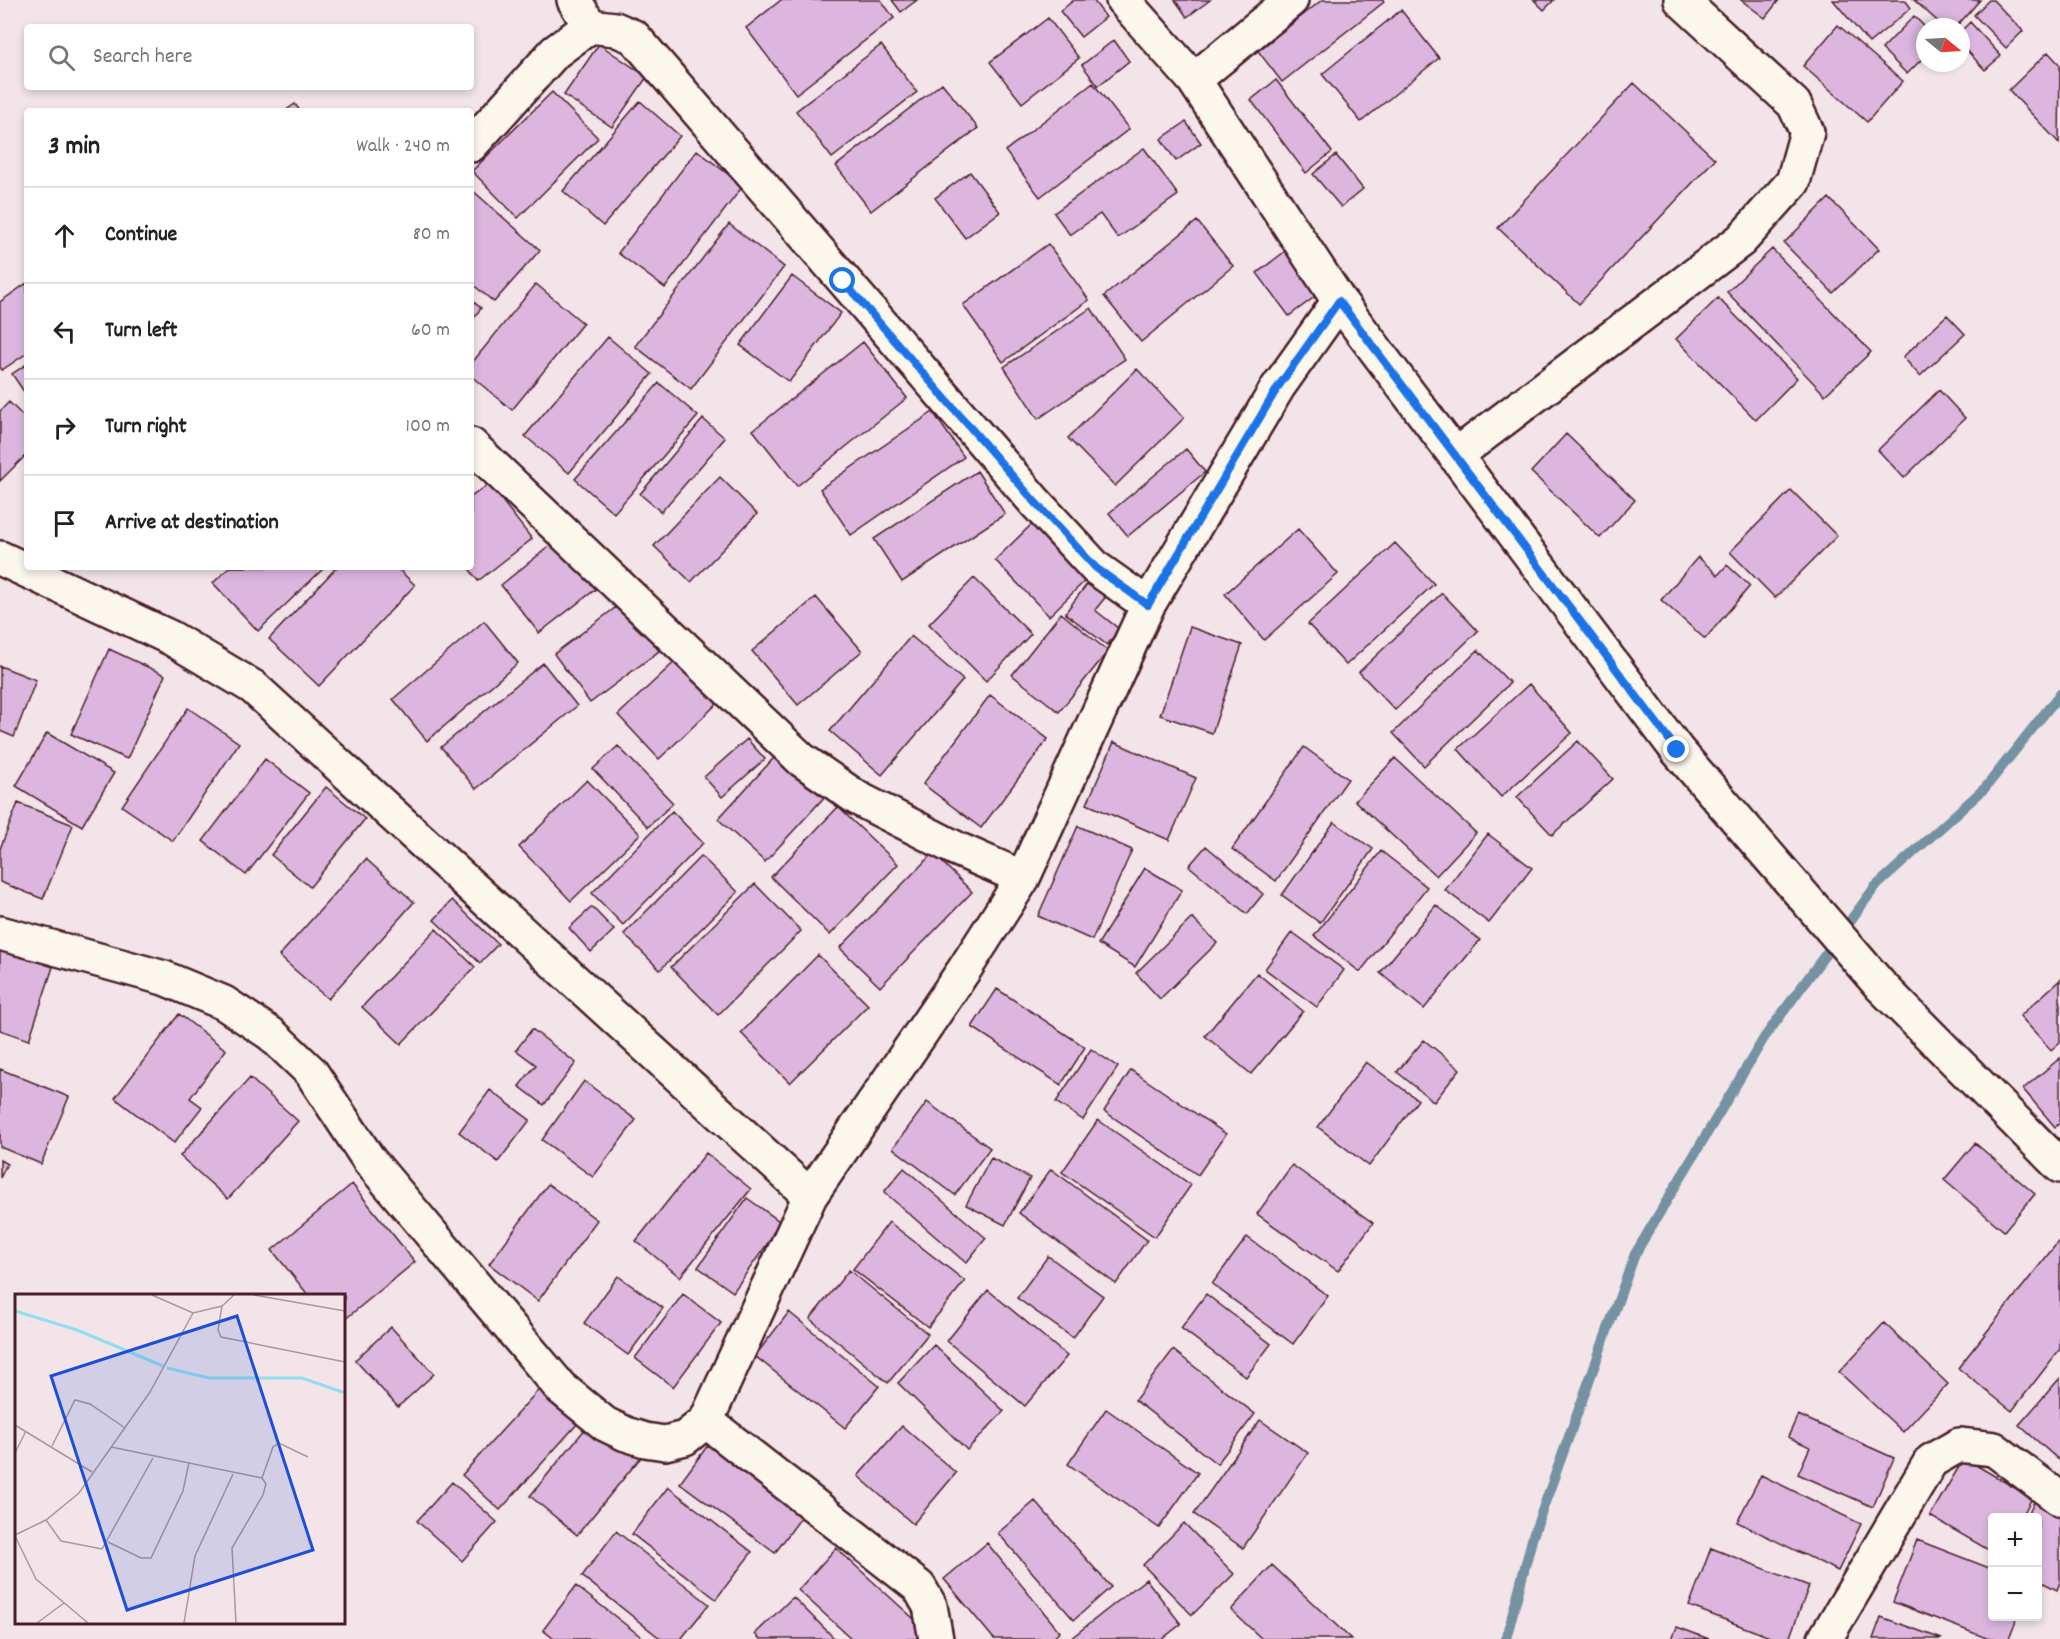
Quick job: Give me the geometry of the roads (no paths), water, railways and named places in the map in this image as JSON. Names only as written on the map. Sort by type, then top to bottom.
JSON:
[{"type":"street","points":[[1123,0],[1194,80],[1339,301],[1677,750],[1880,985],[2060,1166]]},
{"type":"street","points":[[1194,80],[1291,0]]},
{"type":"street","points":[[1455,456],[1741,240],[1792,182],[1807,132],[1794,104],[1682,0]]},
{"type":"street","points":[[474,142],[555,52],[582,13],[634,37],[1035,502],[1096,568],[1148,605]]},
{"type":"street","points":[[0,933],[164,978],[224,1003],[271,1034],[311,1072],[369,1160],[561,1388],[605,1424],[626,1434],[665,1443],[685,1438],[706,1420],[810,1196],[1023,878],[1148,605],[1278,387],[1339,301]]},
{"type":"street","points":[[474,448],[802,760],[857,798],[957,849],[1023,878]]},
{"type":"street","points":[[0,558],[24,569]]},
{"type":"street","points":[[26,570],[171,638],[253,687],[810,1196]]},
{"type":"street","points":[[706,1420],[919,1587],[930,1606],[936,1639]]},
{"type":"street","points":[[1825,1639],[1931,1461],[1959,1446],[1994,1449],[2060,1499]]},
{"type":"waterway","points":[[1506,1639],[1533,1536],[1635,1254],[1764,1038],[1875,887],[1985,788],[2060,694]]}]
